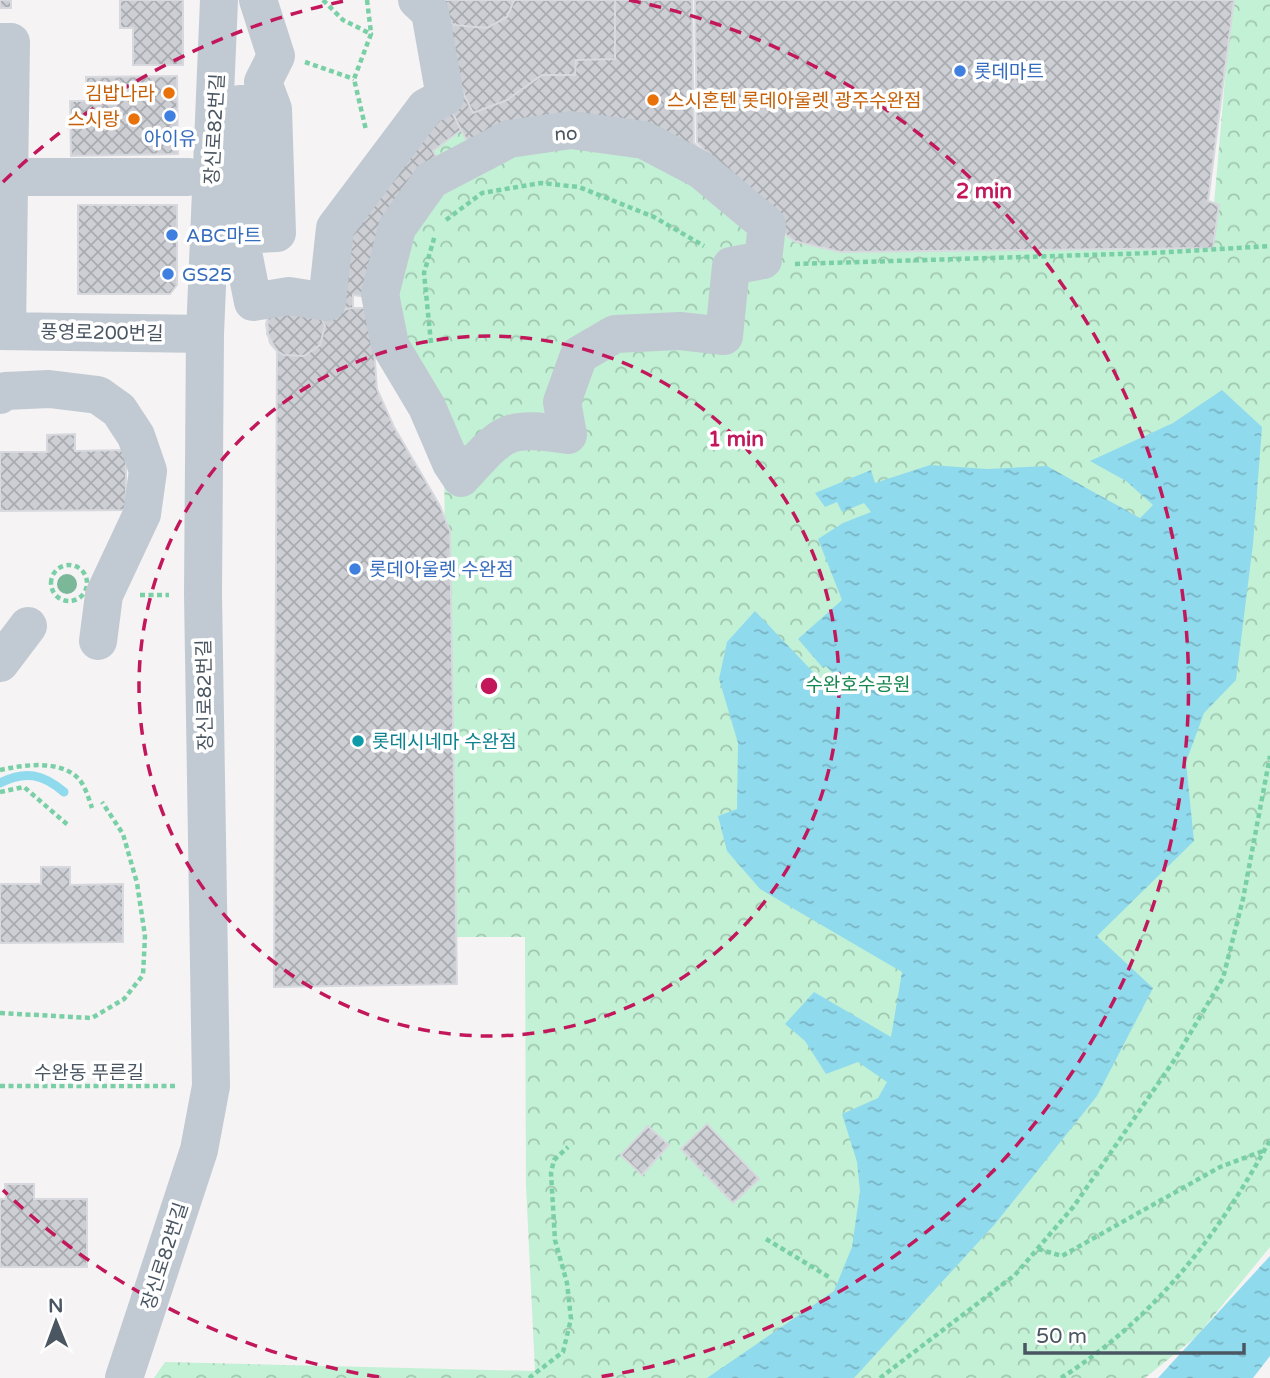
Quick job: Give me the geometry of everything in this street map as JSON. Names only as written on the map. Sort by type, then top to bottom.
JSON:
[{"type":"street","name":"장신로82번길","points":[[124,1378],[199,1150],[211,1086],[206,939],[203,594],[205,334],[219,0]]},
{"type":"street","points":[[258,0],[275,59],[263,82],[273,109],[277,233],[257,234],[257,112],[251,104],[240,104],[239,232],[253,302],[289,296],[327,302],[335,228],[426,107],[445,97],[430,12],[417,0]]},
{"type":"street","points":[[0,42],[11,42],[4,177],[3,331]]},
{"type":"street","name":"no","points":[[571,130],[643,140],[711,178],[767,225],[763,260],[737,265],[731,266],[724,336],[680,331],[615,334],[579,355],[562,402],[568,435],[524,429],[498,438],[461,478],[451,463],[427,407],[390,345],[380,294],[397,228],[431,180],[509,139],[571,130]]},
{"type":"street","points":[[4,177],[188,177]]},
{"type":"street","name":"풍영로200번길","points":[[3,331],[205,334]]},
{"type":"street","points":[[0,395],[5,391],[49,389],[98,395],[119,410],[136,436],[148,471],[142,514],[103,595],[98,641]]},
{"type":"street","points":[[0,663],[36,612]]},
{"type":"path","points":[[368,0],[371,34]]},
{"type":"path","points":[[275,59],[312,63],[354,79]]},
{"type":"path","points":[[438,226],[482,193],[541,183],[579,187],[654,216],[737,265]]},
{"type":"path","points":[[792,264],[1270,246]]},
{"type":"path","points":[[36,612],[52,593],[51,577],[63,565],[72,565],[85,573],[86,590],[82,597],[66,601],[52,593]]},
{"type":"path","points":[[880,1378],[1015,1275],[1074,1206],[1175,1059],[1223,978],[1243,900],[1270,756]]},
{"type":"path","points":[[0,770],[34,764],[70,772],[80,780],[93,808]]},
{"type":"path","points":[[0,792],[24,787],[69,826]]},
{"type":"path","points":[[0,1013],[92,1018],[124,999],[143,975],[145,936],[137,883],[123,834],[102,802]]},
{"type":"path","name":"수완동 푸른길","points":[[0,1086],[178,1086]]},
{"type":"path","points":[[1062,1378],[1121,1335],[1181,1276],[1233,1208],[1270,1140]]},
{"type":"path","points":[[529,1378],[564,1352],[569,1336],[570,1300],[557,1256],[551,1173],[554,1160],[568,1147]]},
{"type":"path","points":[[1038,1249],[1062,1256],[1220,1167],[1264,1151]]},
{"type":"path","points":[[766,1239],[829,1277]]},
{"type":"green space","name":"수완호수공원","points":[[1232,0],[1270,0],[1270,1247],[1197,1336],[1145,1378],[154,1378],[165,1362],[535,1371],[526,1186],[525,937],[448,937],[444,446],[389,351],[427,108],[505,108],[719,172],[1212,227]]},
{"type":"water","name":"수완호수공원","points":[[1222,390],[1262,427],[1253,544],[1236,680],[1204,713],[1186,762],[1194,841],[1097,936],[1153,988],[1097,1096],[995,1224],[854,1378],[707,1378],[834,1291],[852,1247],[860,1191],[857,1162],[842,1114],[878,1098],[887,1082],[858,1062],[826,1074],[805,1041],[785,1024],[814,992],[891,1037],[902,972],[760,889],[727,851],[718,816],[737,809],[738,743],[719,679],[727,642],[755,611],[815,674],[812,678],[823,690],[838,678],[826,666],[823,668],[798,639],[842,600],[818,539],[843,523],[871,512],[864,503],[842,512],[837,502],[825,507],[815,493],[871,470],[875,483],[930,465],[987,469],[1047,466],[1140,518],[1153,505],[1126,481],[1090,461],[1173,423]]},
{"type":"water","points":[[1270,1256],[1270,1356],[1253,1378],[1158,1378]]},
{"type":"building","points":[[0,0],[11,0],[11,8],[0,8]]},
{"type":"building","points":[[120,0],[183,0],[183,65],[133,65],[133,28],[120,28]]},
{"type":"building","points":[[419,0],[692,0],[694,143],[715,163],[630,138],[474,155],[448,104]]},
{"type":"building","points":[[419,0],[514,0],[507,17],[487,28],[454,25]]},
{"type":"building","points":[[514,0],[615,0],[615,59],[576,60],[575,75],[542,75],[507,100],[473,113],[459,84],[445,19],[454,25],[487,28],[507,17]]},
{"type":"building","name":"롯데마트","points":[[695,0],[1234,0],[1208,201],[1219,205],[1213,248],[841,252],[794,241],[771,223],[697,142]]},
{"type":"building","points":[[177,76],[178,154],[71,156],[70,101],[87,101],[86,77]]},
{"type":"building","points":[[448,104],[461,130],[433,151],[442,167],[375,298],[353,295],[353,308],[327,313],[343,203]]},
{"type":"building","points":[[78,205],[177,205],[177,285],[170,294],[78,294]]},
{"type":"building","points":[[317,308],[325,326],[320,345],[304,356],[284,355],[277,351],[267,334],[268,316]]},
{"type":"building","points":[[371,308],[377,389],[394,427],[440,506],[450,531],[457,984],[274,987],[277,351],[270,343],[266,325],[268,316]]},
{"type":"building","points":[[75,434],[75,451],[126,450],[126,510],[0,511],[0,452],[47,452],[47,435]]},
{"type":"building","points":[[41,867],[70,867],[70,885],[123,884],[123,942],[0,943],[0,884],[41,884]]},
{"type":"building","points":[[707,1124],[759,1179],[733,1203],[681,1149]]},
{"type":"building","points":[[648,1126],[669,1145],[642,1175],[621,1155]]},
{"type":"building","points":[[5,1184],[34,1184],[34,1199],[87,1199],[87,1267],[0,1267],[0,1199],[6,1199]]},
{"type":"waterway","points":[[0,783],[18,776],[34,776],[49,781],[64,792]]},
{"type":"place","name":"롯데마트","points":[[960,71]]},
{"type":"place","name":"김밥나라","points":[[169,93]]},
{"type":"place","name":"스시혼텐 롯데아울렛 광주수완점","points":[[653,100]]},
{"type":"place","name":"아이유","points":[[170,116]]},
{"type":"place","name":"스시랑","points":[[134,119]]},
{"type":"place","name":"ABC마트","points":[[172,235]]},
{"type":"place","name":"GS25","points":[[168,274]]},
{"type":"place","name":"롯데아울렛 수완점","points":[[355,569]]},
{"type":"place","name":"롯데시네마 수완점","points":[[358,741]]}]
